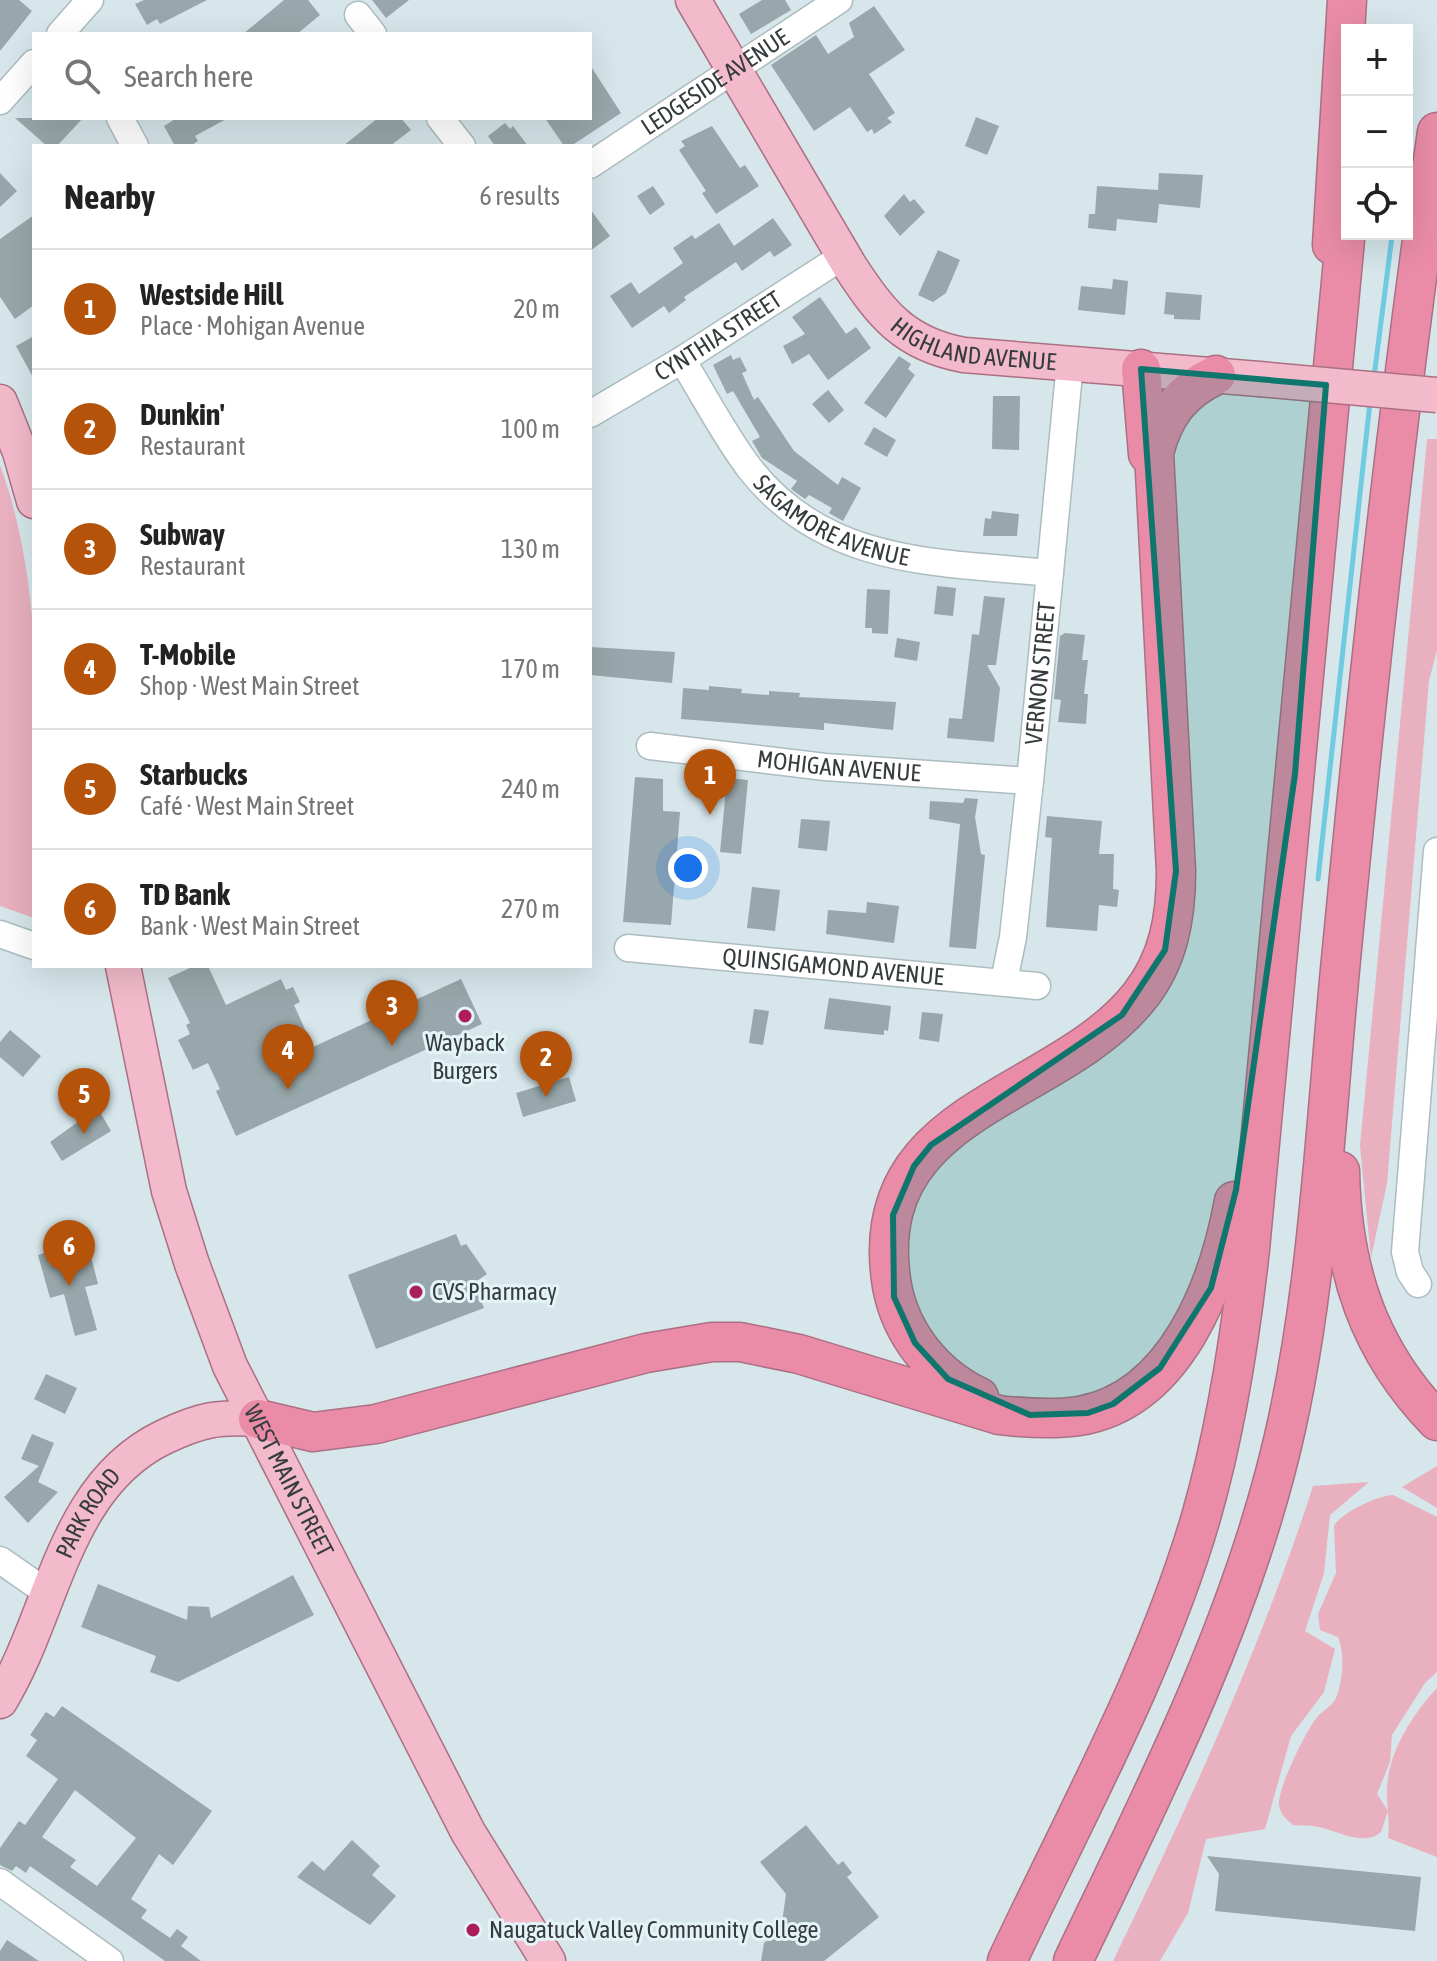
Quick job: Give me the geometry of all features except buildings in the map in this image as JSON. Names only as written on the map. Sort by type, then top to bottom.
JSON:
[{"type":"highway","points":[[1322,487],[1336,136],[1347,0]]},
{"type":"highway","points":[[1369,24],[1372,0]]},
{"type":"highway","points":[[1073,1961],[1209,1670],[1253,1550],[1277,1468],[1304,1328],[1386,515],[1437,132]]},
{"type":"highway","points":[[1421,243],[1437,155]]},
{"type":"highway","points":[[1007,1961],[1154,1647],[1200,1518],[1218,1454],[1242,1322],[1345,240]]},
{"type":"highway","points":[[1386,515],[1437,290]]},
{"type":"highway","points":[[1078,1416],[1030,1415],[1000,1407],[948,1379],[929,1362],[903,1320],[894,1297],[889,1242],[902,1188],[931,1145],[952,1127],[1078,1048],[1122,1015],[1141,995],[1165,950],[1174,913],[1176,871],[1153,489],[1141,369]]},
{"type":"highway","points":[[1153,489],[1154,453],[1165,418],[1187,393],[1216,375]]},
{"type":"highway","points":[[258,1419],[313,1432],[376,1424],[646,1353],[712,1342],[740,1342],[799,1354],[999,1415],[1030,1419],[1078,1416],[1113,1404],[1160,1368],[1196,1318],[1223,1255],[1236,1190],[1295,774]]},
{"type":"highway","points":[[1340,970],[1341,1217],[1352,1280],[1360,1306],[1384,1356],[1437,1421]]},
{"type":"main road","name":"HIGHLAND AVENUE","points":[[693,0],[843,256],[887,318],[921,343],[964,355],[1437,395]]},
{"type":"main road","points":[[0,402],[20,452],[32,494]]},
{"type":"main road","name":"WEST MAIN STREET","points":[[123,968],[154,1126],[179,1226],[225,1353],[468,1832],[548,1961]]},
{"type":"main road","name":"PARK ROAD","points":[[4,1687],[49,1594],[79,1521],[97,1491],[120,1465],[157,1440],[206,1419],[258,1419]]},
{"type":"street","points":[[68,31],[90,0]]},
{"type":"street","name":"LEDGESIDE AVENUE","points":[[592,164],[839,0]]},
{"type":"street","points":[[0,101],[32,65]]},
{"type":"street","points":[[121,120],[134,144]]},
{"type":"street","points":[[442,120],[460,144]]},
{"type":"street","name":"CYNTHIA STREET","points":[[592,413],[682,360],[843,256]]},
{"type":"street","name":"SAGAMORE AVENUE","points":[[682,360],[750,469],[793,511],[848,544],[901,558],[1050,573]]},
{"type":"street","name":"VERNON STREET","points":[[1004,981],[1013,937],[1030,781],[1070,363]]},
{"type":"street","name":"MOHIGAN AVENUE","points":[[650,746],[825,767],[1030,781]]},
{"type":"street","points":[[1418,1284],[1410,1272],[1405,1252],[1437,851]]},
{"type":"street","points":[[0,934],[32,945]]},
{"type":"street","name":"QUINSIGAMOND AVENUE","points":[[628,948],[1037,986]]},
{"type":"street","points":[[0,1560],[49,1594]]},
{"type":"street","points":[[0,1882],[110,1961]]},
{"type":"highlighted area","points":[[1141,369],[1326,385],[1295,774],[1236,1190],[1211,1288],[1160,1368],[1113,1404],[1088,1413],[1030,1415],[948,1379],[915,1343],[894,1297],[893,1215],[914,1166],[931,1145],[1122,1015],[1165,950],[1176,871]]},
{"type":"shaded area","points":[[1427,439],[1437,439],[1437,650],[1429,681],[1387,1183],[1371,1258],[1360,1146]]},
{"type":"shaded area","points":[[0,465],[16,518],[32,622],[32,917],[0,906]]},
{"type":"shaded area","points":[[1437,1466],[1437,1508],[1402,1487]]},
{"type":"shaded area","points":[[1369,1482],[1330,1515],[1324,1573],[1305,1631],[1335,1649],[1324,1692],[1291,1736],[1265,1829],[1206,1839],[1188,1913],[1160,1961],[1113,1961],[1246,1668],[1313,1486]]},
{"type":"shaded area","points":[[1393,1495],[1437,1517],[1437,1672],[1425,1683],[1392,1735],[1390,1762],[1377,1794],[1388,1811],[1381,1832],[1359,1838],[1316,1826],[1293,1825],[1279,1805],[1282,1787],[1310,1727],[1336,1698],[1342,1676],[1342,1651],[1338,1637],[1320,1630],[1318,1614],[1336,1573],[1334,1526],[1344,1515],[1360,1506]]},
{"type":"shaded area","points":[[1437,1688],[1437,1857],[1388,1838],[1387,1794],[1391,1765],[1402,1736]]},
{"type":"waterway","points":[[1374,377],[1391,240]]},
{"type":"waterway","points":[[1318,879],[1370,402]]},
{"type":"place","name":"Westside Hill","points":[[710,815]]},
{"type":"place","name":"Wayback Burgers","points":[[465,1016]]},
{"type":"place","name":"Subway","points":[[392,1046]]},
{"type":"place","name":"T-Mobile","points":[[288,1090]]},
{"type":"place","name":"Dunkin'","points":[[546,1097]]},
{"type":"place","name":"Starbucks","points":[[84,1134]]},
{"type":"place","name":"TD Bank","points":[[69,1286]]},
{"type":"place","name":"CVS Pharmacy","points":[[416,1292]]},
{"type":"place","name":"Naugatuck Valley Community College","points":[[473,1930]]}]
